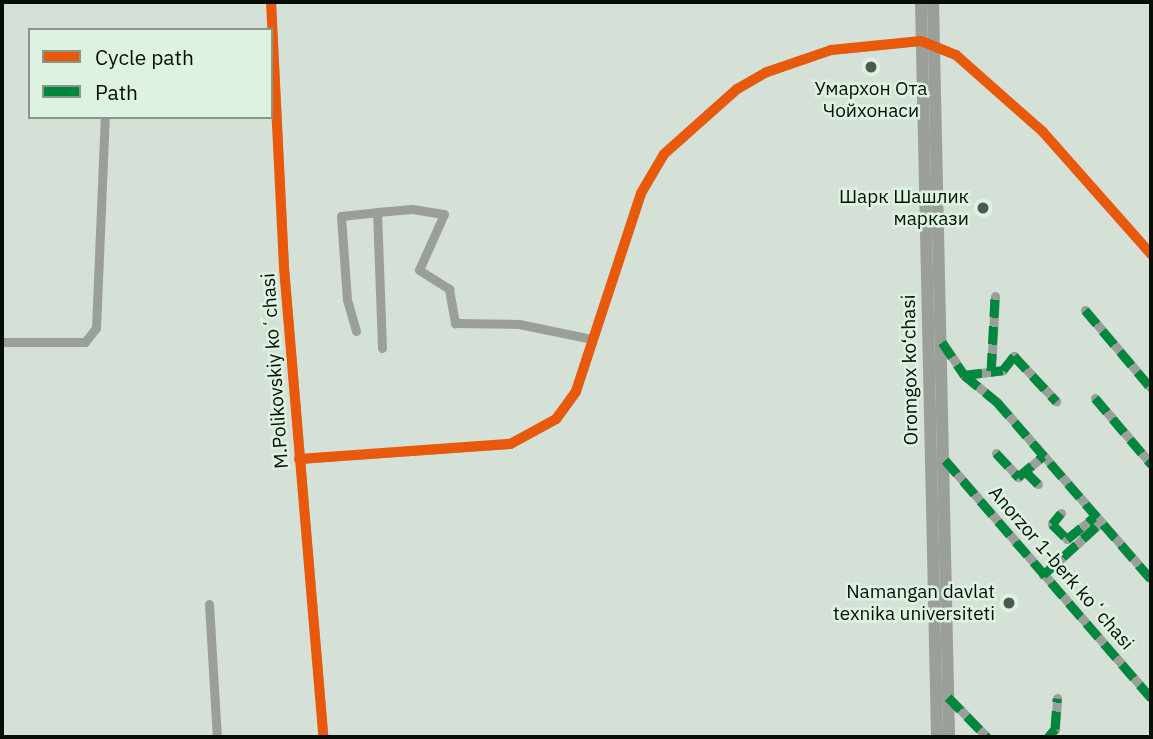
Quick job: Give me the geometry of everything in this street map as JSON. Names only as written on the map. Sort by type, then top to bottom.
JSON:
[{"type":"main road","name":"Oromgox ko‘chasi","points":[[921,2],[930,435],[942,695],[949,737]]},
{"type":"main road","name":"Oromgox ko‘chasi","points":[[933,2],[945,460],[942,695],[937,737]]},
{"type":"main road","points":[[930,435],[944,435]]},
{"type":"street","name":"M.Polikovskiy koʻchasi","points":[[271,2],[272,28]]},
{"type":"street","points":[[299,460],[521,440],[569,405],[640,194],[664,154],[688,131],[767,72],[831,50],[921,41],[960,58],[1007,97],[1151,254]]},
{"type":"street","name":"M.Polikovskiy koʻchasi","points":[[273,56],[299,460],[323,737]]},
{"type":"street","points":[[2,342],[85,342],[96,328],[105,119]]},
{"type":"street","points":[[356,331],[347,300],[341,216],[429,209],[444,214],[419,270],[447,286],[455,323],[519,324],[592,339]]},
{"type":"street","points":[[377,212],[382,348]]},
{"type":"street","points":[[991,371],[995,296]]},
{"type":"street","points":[[1085,310],[1151,388]]},
{"type":"street","points":[[942,342],[964,375],[997,402],[1097,520],[1150,575]]},
{"type":"street","points":[[964,375],[1003,370],[1014,356],[1056,401]]},
{"type":"street","points":[[1095,398],[1151,464]]},
{"type":"street","points":[[996,453],[1017,477],[1043,456]]},
{"type":"street","name":"Anorzor 1-berk koʻchasi","points":[[945,460],[1151,698]]},
{"type":"street","points":[[1026,472],[1038,484]]},
{"type":"street","points":[[1061,513],[1052,524],[1067,539],[1097,520]]},
{"type":"street","points":[[1044,575],[1097,520]]},
{"type":"street","points":[[209,604],[216,737]]},
{"type":"street","points":[[942,695],[987,737]]},
{"type":"street","points":[[1048,737],[1055,729],[1057,698]]},
{"type":"marked path","points":[[991,371],[995,296]]},
{"type":"marked path","points":[[1085,310],[1151,388]]},
{"type":"marked path","points":[[942,342],[964,375],[997,402],[1151,579]]},
{"type":"marked path","points":[[964,375],[1003,370],[1014,356],[1056,401]]},
{"type":"marked path","points":[[1095,398],[1151,464]]},
{"type":"marked path","points":[[996,453],[1018,477],[1043,456]]},
{"type":"marked path","points":[[945,460],[1151,698]]},
{"type":"marked path","points":[[1026,472],[1038,484]]},
{"type":"marked path","points":[[1061,513],[1052,524],[1067,539],[1094,517]]},
{"type":"marked path","points":[[1043,575],[1100,523]]},
{"type":"marked path","points":[[948,697],[987,737]]},
{"type":"marked path","points":[[1048,737],[1055,729],[1057,698]]},
{"type":"cycle path","points":[[271,2],[272,28]]},
{"type":"cycle path","points":[[299,459],[510,444],[556,419],[576,391],[641,193],[664,154],[737,89],[767,72],[831,50],[921,41],[956,55],[1043,132],[1151,254]]},
{"type":"cycle path","points":[[273,43],[284,268],[323,737]]},
{"type":"place","name":"Умархон Ота Чойхонаси","points":[[871,67]]},
{"type":"place","name":"Шарк Шашлик маркази","points":[[983,208]]},
{"type":"place","name":"Namangan davlat texnika universiteti","points":[[1009,603]]}]
